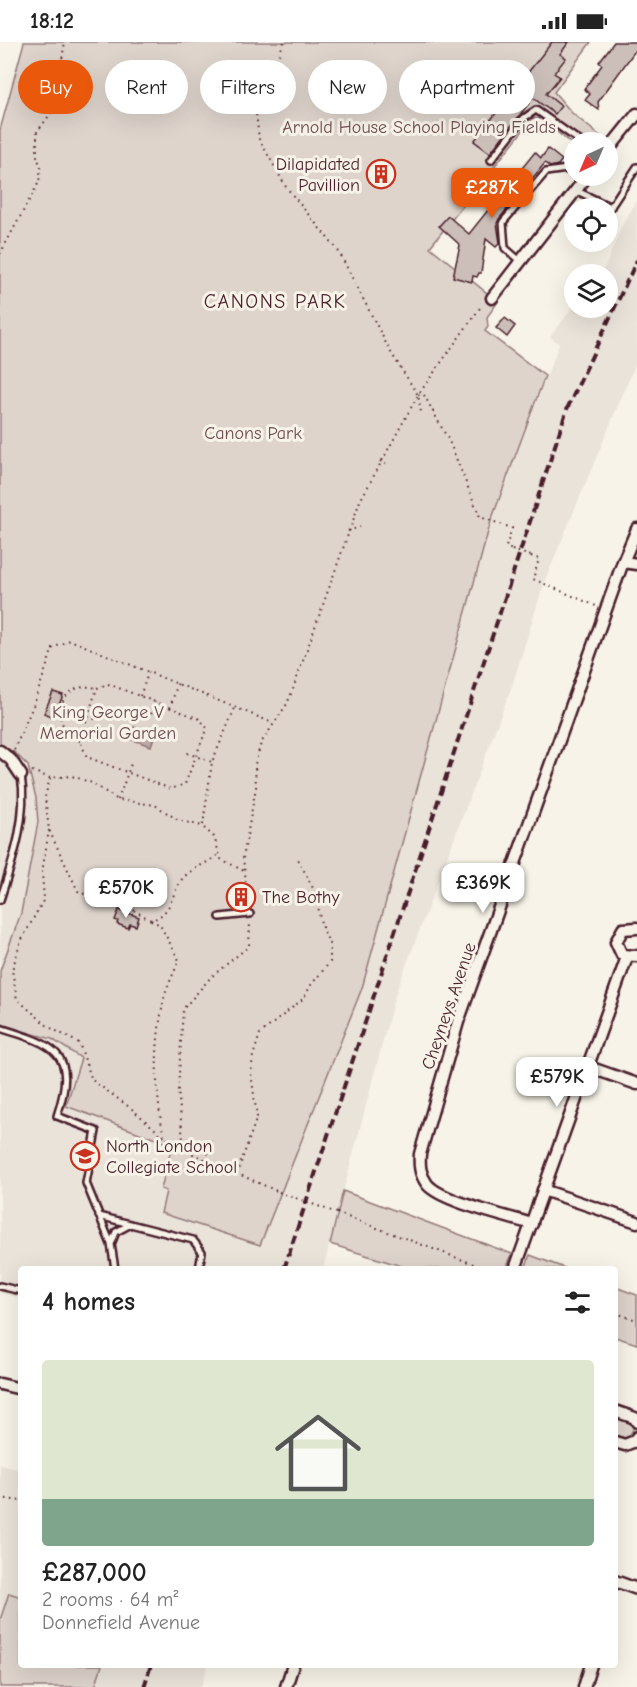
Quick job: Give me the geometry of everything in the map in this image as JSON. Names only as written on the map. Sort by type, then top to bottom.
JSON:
[{"type":"street","points":[[618,138],[637,114]]},
{"type":"street","points":[[492,298],[574,186]]},
{"type":"street","name":"Cheyneys Avenue","points":[[532,1224],[442,1196],[428,1186],[419,1170],[420,1154],[459,1022],[623,562],[636,533]]},
{"type":"street","points":[[623,562],[637,564]]},
{"type":"street","points":[[0,751],[17,768]]},
{"type":"street","points":[[515,1266],[532,1224],[586,1066],[632,957],[616,947],[617,936],[623,929],[637,928]]},
{"type":"street","points":[[586,1066],[637,1084]]},
{"type":"street","points":[[543,1190],[637,1222]]},
{"type":"street","points":[[0,1384],[18,1388]]},
{"type":"street","points":[[618,1412],[635,1418],[637,1422]]},
{"type":"street","points":[[618,1443],[625,1445],[635,1441],[637,1437]]},
{"type":"street","points":[[618,1585],[637,1589]]},
{"type":"street","points":[[286,1687],[292,1668]]},
{"type":"street","points":[[584,1687],[590,1668]]},
{"type":"lane","points":[[491,160],[524,118],[536,110],[568,132]]},
{"type":"lane","points":[[616,198],[637,166]]},
{"type":"lane","points":[[520,261],[506,248],[503,222],[546,172],[564,169]]},
{"type":"lane","points":[[586,186],[598,198]]},
{"type":"lane","points":[[0,900],[22,821],[24,797],[17,768]]},
{"type":"lane","points":[[220,917],[250,914]]},
{"type":"lane","points":[[0,1028],[40,1040],[53,1048],[63,1064],[64,1091],[57,1116],[96,1131],[86,1183],[111,1244],[115,1266]]},
{"type":"lane","points":[[99,1216],[193,1240],[202,1252],[200,1266]]},
{"type":"lane","points":[[111,1244],[116,1232],[133,1224]]},
{"type":"lane","points":[[0,1286],[18,1290]]},
{"type":"path","points":[[0,254],[39,182],[41,167],[37,157],[37,132],[63,97],[64,86],[60,70],[65,42]]},
{"type":"path","points":[[284,42],[256,113],[260,139],[286,187],[339,252],[390,351],[418,395],[421,412]]},
{"type":"path","points":[[184,1150],[178,1090],[183,1009],[211,977],[249,946],[250,914],[244,871],[248,823],[256,787],[255,764],[261,743],[293,689],[348,531],[380,461],[418,395],[485,301],[492,298]]},
{"type":"path","points":[[418,395],[424,395],[449,441],[480,517],[512,528],[506,547],[539,559],[533,579],[607,610]]},
{"type":"path","points":[[380,461],[386,464]]},
{"type":"path","points":[[348,531],[360,526]]},
{"type":"path","points":[[244,871],[231,867],[218,855],[214,837],[202,826],[178,820],[155,805],[118,800],[92,783],[72,776],[50,778],[28,769],[17,768],[53,648],[70,640],[178,682],[273,723]]},
{"type":"path","points":[[140,696],[149,671]]},
{"type":"path","points":[[170,708],[178,682]]},
{"type":"path","points":[[108,684],[200,719],[207,728],[185,784],[171,789],[87,757],[80,741],[64,729],[58,717],[61,706],[75,688],[84,685],[97,688],[108,684]]},
{"type":"path","points":[[80,741],[97,688]]},
{"type":"path","points":[[151,714],[155,702]]},
{"type":"path","points":[[202,826],[212,762],[235,708]]},
{"type":"path","points":[[88,717],[98,720]]},
{"type":"path","points":[[187,753],[212,762]]},
{"type":"path","points":[[118,800],[132,761]]},
{"type":"path","points":[[50,778],[45,797],[49,830],[42,873],[44,899],[21,941],[12,969],[17,999],[49,1027],[79,1043],[92,1080],[184,1150],[279,1192],[480,1266]]},
{"type":"path","points":[[49,830],[78,891],[95,899],[123,904],[160,925],[179,960],[163,1001],[156,1050],[158,1108],[164,1137]]},
{"type":"path","points":[[151,920],[170,905],[184,876],[218,855]]},
{"type":"path","points":[[237,1174],[256,1117],[251,1073],[253,1056],[260,1034],[304,998],[315,978],[330,962],[330,946],[320,920],[317,896],[297,856]]},
{"type":"path","points":[[206,1160],[212,1138]]},
{"type":"path","points":[[618,1313],[637,1320]]},
{"type":"path","points":[[0,1498],[18,1501]]},
{"type":"shaded area","points":[[637,200],[637,360],[544,583],[513,683],[395,995],[324,1266],[18,1266],[18,1297],[0,1293],[0,1025],[52,1039],[81,1058],[66,1106],[172,1145],[161,1189],[166,1191],[162,1213],[260,1245],[362,988],[491,521],[559,344],[550,337],[565,318],[618,318],[618,264],[606,264],[611,252],[618,252],[618,235]]},
{"type":"shaded area","points":[[134,727],[155,734],[151,746],[130,739]]},
{"type":"shaded area","points":[[0,759],[17,777],[29,771],[36,798],[38,822],[21,913],[0,971]]},
{"type":"shaded area","points":[[0,1465],[18,1469],[18,1596],[9,1594],[0,1620]]},
{"type":"shaded area","points":[[101,1668],[207,1668],[201,1687],[95,1687]]},
{"type":"green space","name":"Canons Park","points":[[24,42],[591,42],[554,92],[572,113],[595,132],[564,132],[564,138],[541,119],[533,118],[430,247],[498,302],[487,317],[488,327],[485,331],[545,376],[491,521],[362,988],[260,1245],[161,1213],[166,1191],[161,1189],[172,1145],[66,1106],[81,1058],[52,1039],[0,1025],[0,971],[21,913],[38,822],[36,798],[28,766],[14,752],[0,746],[0,130],[18,64],[18,114],[93,114],[93,60],[19,60]]},
{"type":"green space","points":[[343,1191],[512,1254],[507,1266],[401,1266],[330,1244]]},
{"type":"green space","points":[[530,1255],[559,1266],[526,1266]]},
{"type":"green space","points":[[618,1288],[637,1295],[637,1344],[618,1338]]},
{"type":"green space","points":[[618,1418],[635,1425],[627,1441],[618,1438]]},
{"type":"green space","points":[[9,1593],[18,1596],[18,1668],[101,1668],[95,1687],[0,1687],[0,1620]]},
{"type":"building","points":[[552,42],[569,42],[560,54],[566,58],[554,73],[560,77],[546,94],[561,106],[555,114],[535,99],[535,64]]},
{"type":"building","points":[[614,42],[637,42],[637,48],[598,102],[599,110],[585,100],[590,94],[584,89],[602,65],[599,62]]},
{"type":"building","points":[[495,114],[520,114],[490,153],[474,141]]},
{"type":"building","points":[[548,149],[562,160],[558,165],[550,167],[545,163],[499,219],[497,223],[500,243],[496,247],[486,239],[481,273],[477,277],[473,276],[472,282],[453,277],[460,245],[439,226],[448,216],[469,234],[497,199],[494,197],[516,169],[519,172],[535,152],[541,158]]},
{"type":"building","name":"Dilapidated Pavillion","points":[[383,164],[391,172],[380,184],[372,176]]},
{"type":"building","points":[[505,318],[515,326],[507,337],[496,328]]},
{"type":"building","points":[[53,692],[63,695],[54,717],[44,713]]},
{"type":"building","points":[[119,910],[139,917],[136,926],[130,924],[128,928],[117,924],[118,921],[115,920]]},
{"type":"railway","points":[[285,1266],[567,409],[637,260]]},
{"type":"railway","points":[[144,1687],[150,1668]]},
{"type":"place","name":"Dilapidated Pavillion","points":[[381,174]]},
{"type":"place","name":"The Bothy","points":[[241,897]]},
{"type":"place","name":"North London Collegiate School","points":[[85,1156]]},
{"type":"district","name":"CANONS PARK","points":[[275,301]]},
{"type":"park label","name":"Arnold House School Playing Fields","points":[[419,127]]},
{"type":"park label","name":"King George V Memorial Garden","points":[[108,722]]}]
